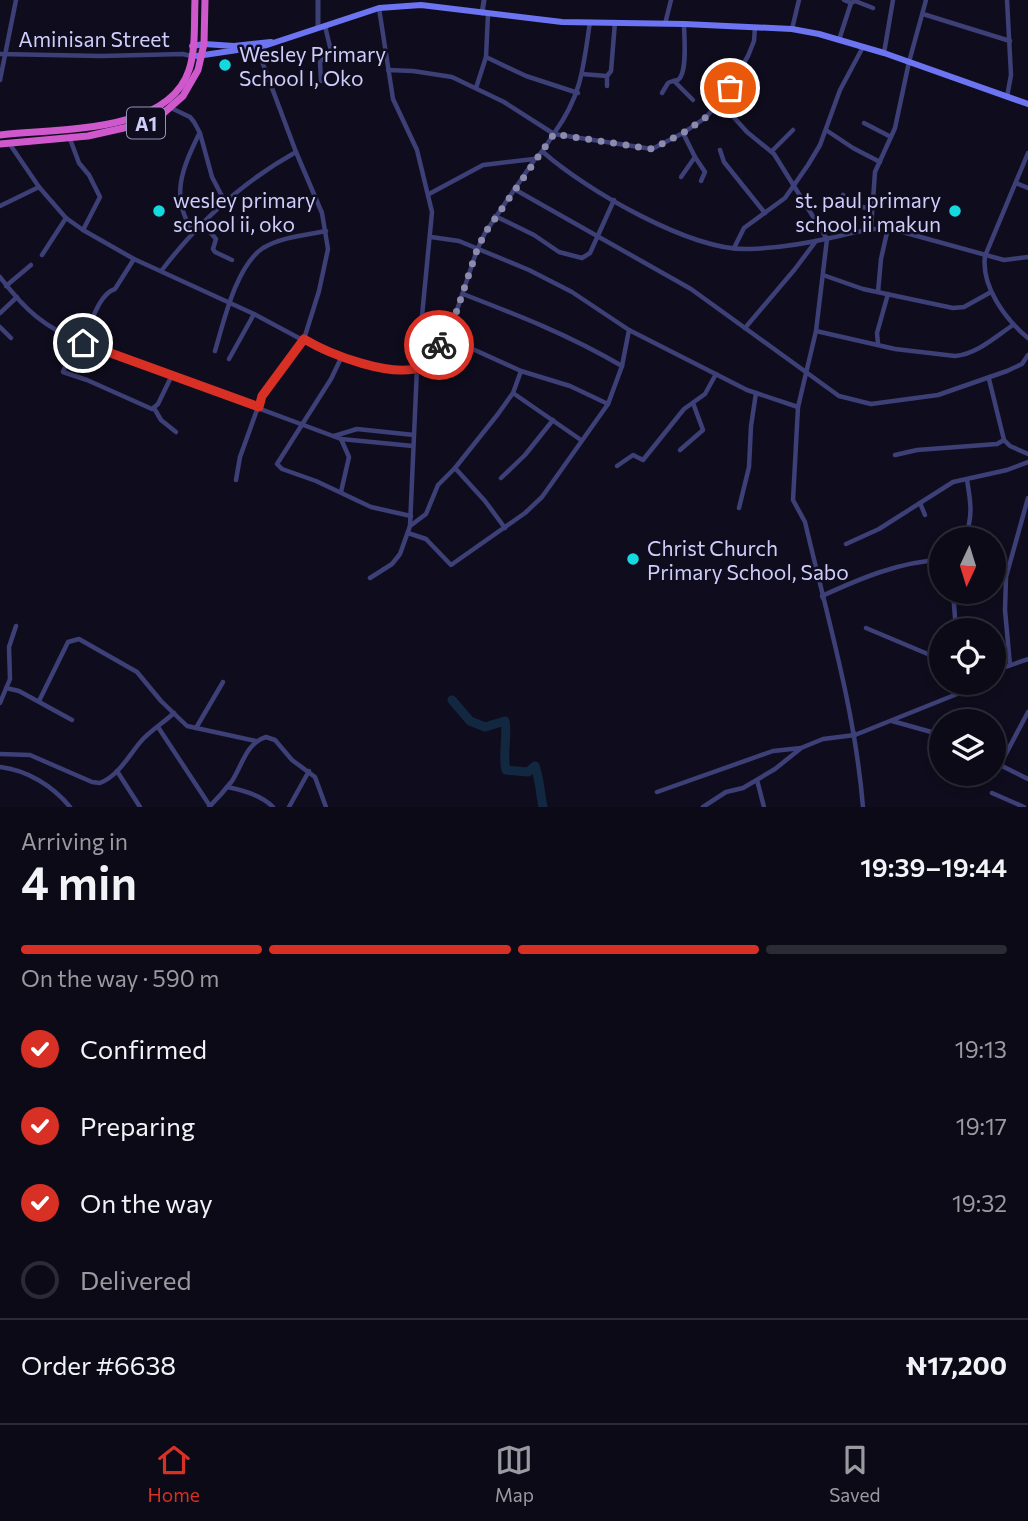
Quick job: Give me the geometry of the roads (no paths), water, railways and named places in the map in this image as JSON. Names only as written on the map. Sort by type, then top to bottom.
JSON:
[{"type":"highway","name":"A1","points":[[0,135],[84,127],[143,115],[165,102],[177,90],[190,68],[187,55],[192,46],[195,0]]},
{"type":"highway","name":"A1","points":[[0,144],[70,139],[146,123],[171,107],[194,81],[202,57],[205,0]]},
{"type":"main road","points":[[187,55],[202,57],[257,48],[379,8],[407,2],[562,22],[792,29],[884,53],[1028,104]]},
{"type":"main road","points":[[192,46],[273,42]]},
{"type":"street","points":[[0,80],[2,54],[16,0]]},
{"type":"street","points":[[318,0],[322,27],[331,51],[320,62],[321,81]]},
{"type":"street","points":[[477,88],[486,57],[484,0]]},
{"type":"street","points":[[665,24],[671,0]]},
{"type":"street","points":[[792,29],[799,0]]},
{"type":"street","points":[[844,0],[873,8]]},
{"type":"street","points":[[884,53],[892,0]]},
{"type":"street","points":[[871,228],[873,184],[891,137],[926,0]]},
{"type":"street","points":[[1007,0],[1011,75],[1007,97]]},
{"type":"street","points":[[839,40],[851,3]]},
{"type":"street","points":[[370,578],[392,564],[400,554],[410,526],[417,368],[432,212],[417,150],[393,99],[379,8]]},
{"type":"street","points":[[923,14],[1010,41]]},
{"type":"street","points":[[9,144],[39,187],[66,218],[134,259],[254,314],[325,352],[369,366],[388,369],[417,368],[432,359],[454,319],[477,250],[495,216],[535,159],[543,152],[570,110],[578,93],[591,22]]},
{"type":"street","points":[[607,86],[607,76],[611,71],[615,22]]},
{"type":"street","points":[[662,93],[668,83],[681,76],[683,71],[684,24]]},
{"type":"street","points":[[388,70],[447,76],[477,88],[526,114],[554,134],[645,150],[659,147],[683,133],[705,118],[720,102],[748,56],[754,41],[755,27]]},
{"type":"street","points":[[734,248],[744,228],[785,198],[820,145],[840,90],[863,47]]},
{"type":"street","points":[[236,480],[240,457],[262,396],[304,339],[319,291],[328,249],[322,213],[257,48]]},
{"type":"street","name":"Aminisan Street","points":[[2,54],[187,55]]},
{"type":"street","points":[[486,57],[526,76],[578,93]]},
{"type":"street","points":[[582,74],[607,76]]},
{"type":"street","points":[[674,81],[693,100]]},
{"type":"street","points":[[720,102],[747,132],[772,152],[827,239],[816,331],[799,407],[793,500],[805,522],[855,735],[862,807]]},
{"type":"street","points":[[171,107],[190,117],[200,133],[212,177],[225,202]]},
{"type":"street","points":[[864,123],[891,137]]},
{"type":"street","points":[[772,152],[793,130]]},
{"type":"street","points":[[826,130],[880,162]]},
{"type":"street","points":[[193,231],[181,209],[181,181],[182,172],[200,133]]},
{"type":"street","points":[[683,133],[705,172],[701,181]]},
{"type":"street","points":[[70,139],[79,163],[89,174],[100,197],[83,230]]},
{"type":"street","points":[[720,150],[724,162],[765,213]]},
{"type":"street","points":[[162,270],[193,231],[225,202],[262,171],[296,152]]},
{"type":"street","points":[[543,152],[564,170],[614,200],[690,237],[734,248],[749,249],[827,239],[871,228],[888,228],[1004,260],[1028,257]]},
{"type":"street","points":[[1028,152],[985,256],[984,265],[991,292],[1013,325],[1028,338]]},
{"type":"street","points":[[681,177],[695,157]]},
{"type":"street","points":[[429,194],[483,165],[535,159]]},
{"type":"street","points":[[1016,183],[1028,188]]},
{"type":"street","points":[[0,206],[39,187]]},
{"type":"street","points":[[514,189],[691,289],[839,396],[870,404],[938,395],[989,379],[1022,364],[1028,355]]},
{"type":"street","points":[[843,195],[852,205],[872,209]]},
{"type":"street","points":[[495,216],[534,235],[559,252],[582,258],[590,253],[614,200]]},
{"type":"street","points":[[42,255],[66,218]]},
{"type":"street","points":[[202,223],[216,239],[213,249],[215,252],[232,260]]},
{"type":"street","points":[[878,292],[881,259],[888,228]]},
{"type":"street","points":[[215,351],[240,278],[255,255],[284,239],[326,231]]},
{"type":"street","points":[[430,237],[459,241],[529,270],[572,292],[629,330],[756,393],[799,407]]},
{"type":"street","points":[[745,328],[816,240]]},
{"type":"street","points":[[83,343],[103,298],[115,289],[134,259]]},
{"type":"street","points":[[6,286],[31,265]]},
{"type":"street","points":[[822,275],[878,292],[959,308],[991,292]]},
{"type":"street","points":[[0,277],[39,321],[83,343],[341,439],[413,446]]},
{"type":"street","points":[[463,294],[511,311],[576,340],[621,366]]},
{"type":"street","points":[[878,344],[877,333],[888,294]]},
{"type":"street","points":[[0,313],[17,297]]},
{"type":"street","points":[[229,359],[254,314]]},
{"type":"street","points":[[816,331],[941,355],[964,355],[1013,325]]},
{"type":"street","points":[[0,327],[11,338]]},
{"type":"street","points":[[408,533],[426,539],[451,565],[505,528],[542,497],[608,404],[621,366],[629,330]]},
{"type":"street","points":[[444,336],[608,404]]},
{"type":"street","points":[[76,340],[63,372],[154,408],[161,420],[176,432]]},
{"type":"street","points":[[342,356],[331,379],[278,462],[279,467],[371,507],[411,516]]},
{"type":"street","points":[[410,526],[426,514],[438,485],[455,468],[513,393],[521,370]]},
{"type":"street","points":[[617,467],[633,455],[643,460],[684,409],[705,394],[716,374]]},
{"type":"street","points":[[154,408],[172,375]]},
{"type":"street","points":[[989,379],[1004,440],[1010,446],[1028,454]]},
{"type":"street","points":[[513,393],[581,440]]},
{"type":"street","points":[[739,508],[749,467],[756,393]]},
{"type":"street","points":[[680,450],[704,430],[693,403]]},
{"type":"street","points":[[501,478],[525,455],[553,420]]},
{"type":"street","points":[[333,436],[357,429],[414,435]]},
{"type":"street","points":[[341,439],[349,457],[341,492]]},
{"type":"street","points":[[895,455],[917,450],[997,444],[1004,440]]},
{"type":"street","points":[[846,544],[879,529],[953,482],[1028,462]]},
{"type":"street","points":[[455,468],[505,528]]},
{"type":"street","points":[[967,480],[972,509],[969,527]]},
{"type":"street","points":[[1010,665],[1005,610],[1006,577],[1028,498]]},
{"type":"street","points":[[920,503],[925,515]]},
{"type":"street","points":[[822,596],[854,581],[929,561]]},
{"type":"street","points":[[0,703],[11,670],[9,647],[16,626]]},
{"type":"street","points":[[866,628],[929,655]]},
{"type":"street","points":[[39,701],[68,642],[79,639],[137,672],[187,726],[256,741],[270,737],[292,760],[309,771],[317,781],[326,807]]},
{"type":"street","points":[[1006,666],[1028,659]]},
{"type":"street","points":[[196,729],[223,682]]},
{"type":"street","points":[[6,688],[19,691],[72,720]]},
{"type":"street","points":[[657,792],[773,751],[801,748],[823,739],[855,735],[955,695]]},
{"type":"street","points":[[1006,754],[1028,712]]},
{"type":"street","points":[[0,754],[30,755],[96,783],[105,782],[133,754],[144,738],[174,713]]},
{"type":"street","points":[[891,721],[929,731]]},
{"type":"street","points":[[159,727],[209,806],[227,787],[256,741]]},
{"type":"street","points":[[703,807],[726,792],[743,788],[757,780],[801,748]]},
{"type":"street","points":[[0,767],[13,768],[46,784],[70,807]]},
{"type":"street","points":[[1006,768],[1028,779]]},
{"type":"street","points":[[117,771],[140,807]]},
{"type":"street","points":[[289,807],[309,771]]},
{"type":"street","points":[[757,780],[764,807]]},
{"type":"street","points":[[227,787],[266,800],[273,807]]},
{"type":"street","points":[[992,793],[1024,807]]},
{"type":"waterway","points":[[452,700],[470,721],[485,727],[505,721],[506,770],[528,772],[535,766],[543,807]]},
{"type":"place","name":"Wesley Primary School I, Oko","points":[[225,65]]},
{"type":"place","name":"wesley primary school ii, oko","points":[[159,211]]},
{"type":"place","name":"st. paul primary school ii makun","points":[[955,211]]},
{"type":"place","name":"Christ Church Primary School, Sabo","points":[[633,559]]}]
